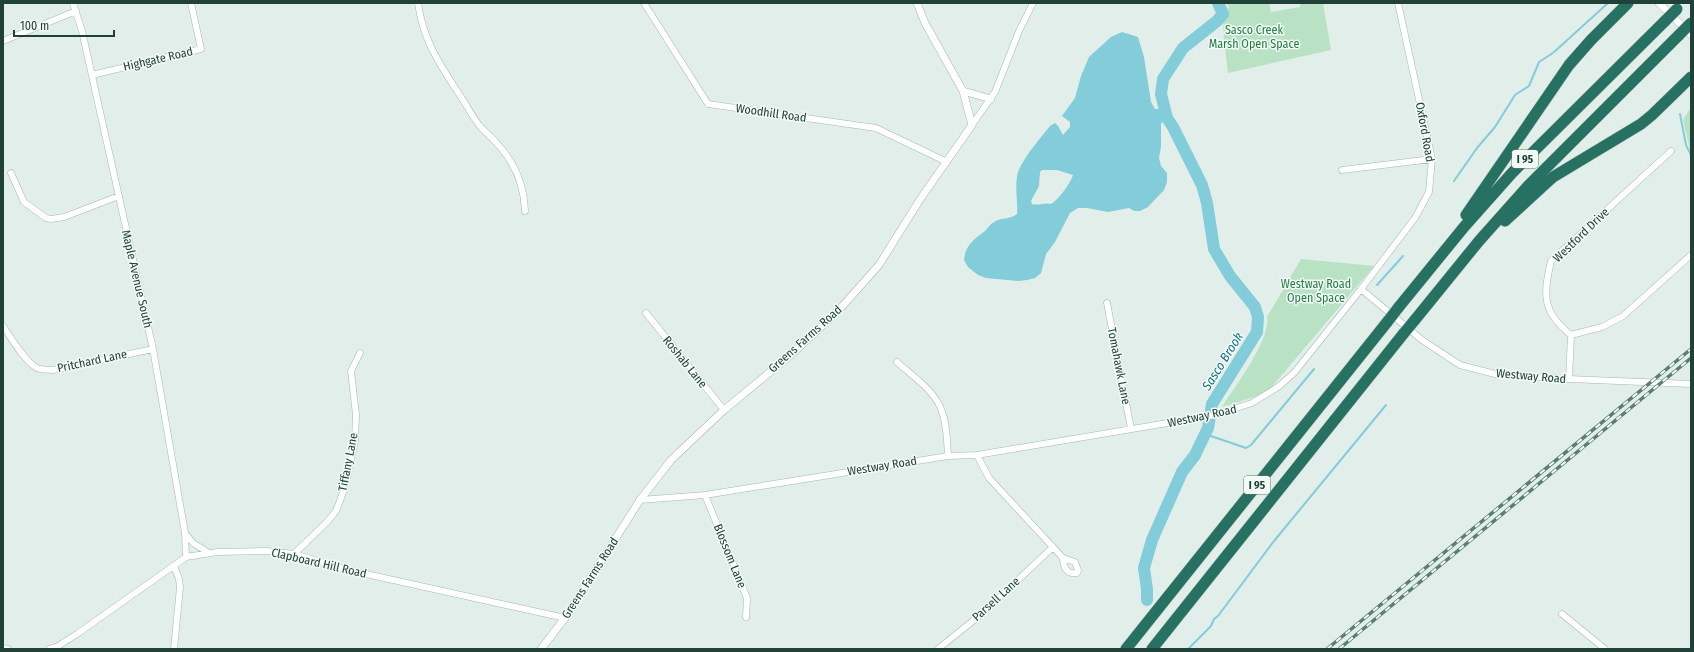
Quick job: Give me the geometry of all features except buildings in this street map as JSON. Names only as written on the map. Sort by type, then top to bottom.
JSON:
[{"type":"highway","points":[[1418,284],[1569,65],[1591,40],[1628,3]]},
{"type":"highway","name":"I 95","points":[[1126,649],[1398,308],[1464,228],[1520,164],[1680,6]]},
{"type":"highway","name":"I 95","points":[[1152,649],[1463,260],[1545,168],[1691,23]]},
{"type":"highway","points":[[1463,260],[1553,177],[1641,124],[1691,77]]},
{"type":"street","name":"Maple Avenue South","points":[[73,3],[92,75],[153,348],[185,533],[186,557]]},
{"type":"street","name":"Highgate Road","points":[[92,75],[201,49],[191,3]]},
{"type":"street","points":[[418,3],[420,21],[432,52],[479,125],[513,162],[523,191],[525,212]]},
{"type":"street","name":"Woodhill Road","points":[[644,3],[708,104],[876,128],[947,162]]},
{"type":"street","points":[[917,3],[925,23],[962,91],[972,124]]},
{"type":"street","name":"Greens Farms Road","points":[[541,649],[564,618],[640,500],[671,460],[724,410],[793,353],[839,310],[879,265],[913,210],[991,99],[1000,81],[1019,31],[1033,3]]},
{"type":"street","name":"Oxford Road","points":[[1361,289],[1415,218],[1429,192],[1432,159],[1398,3]]},
{"type":"street","points":[[1659,3],[1691,35]]},
{"type":"street","points":[[3,41],[76,11]]},
{"type":"street","points":[[962,91],[991,99]]},
{"type":"street","name":"Westford Drive","points":[[1571,334],[1558,324],[1550,313],[1546,298],[1546,280],[1551,261],[1671,151]]},
{"type":"street","points":[[1342,170],[1432,159]]},
{"type":"street","points":[[11,173],[24,202],[46,218],[51,219],[64,217],[119,196]]},
{"type":"street","points":[[1569,379],[1571,334],[1602,326],[1624,316],[1691,255]]},
{"type":"street","name":"Westway Road","points":[[640,500],[705,496],[948,456],[977,455],[1215,415],[1252,403],[1278,387],[1294,372],[1361,289],[1422,340],[1460,364],[1495,374],[1569,379],[1691,384]]},
{"type":"street","name":"Tomahawk Lane","points":[[1107,303],[1131,429]]},
{"type":"street","name":"Roshab Lane","points":[[646,313],[724,410]]},
{"type":"street","name":"Pritchard Lane","points":[[3,326],[28,361],[37,368],[46,370],[53,370],[153,348]]},
{"type":"street","name":"Tiffany Lane","points":[[294,554],[327,522],[336,511],[344,490],[355,441],[356,415],[351,371],[360,353]]},
{"type":"street","points":[[897,362],[931,393],[941,408],[945,423],[948,456]]},
{"type":"street","points":[[977,455],[989,478],[1063,558]]},
{"type":"street","name":"Blossom Lane","points":[[705,496],[747,598],[746,617]]},
{"type":"street","points":[[185,533],[193,543],[209,553]]},
{"type":"street","name":"Parsell Lane","points":[[938,649],[984,612],[1053,547]]},
{"type":"street","name":"Clapboard Hill Road","points":[[49,649],[58,646],[77,634],[186,557],[209,553],[267,551],[294,554],[348,570],[564,618]]},
{"type":"street","points":[[174,566],[179,579],[180,587],[174,649]]},
{"type":"street","points":[[1562,614],[1605,649]]},
{"type":"street","points":[[3,648],[8,649]]},
{"type":"green space","name":"Sasco Creek Marsh Open Space","points":[[1227,3],[1269,3],[1271,12],[1300,7],[1301,3],[1323,3],[1331,50],[1228,73],[1223,19],[1229,7]]},
{"type":"green space","points":[[1691,107],[1691,154],[1683,120]]},
{"type":"green space","name":"Westway Road Open Space","points":[[1301,259],[1374,266],[1270,389],[1254,397],[1222,407],[1258,350],[1267,327],[1267,317]]},
{"type":"water","points":[[1122,32],[1138,37],[1144,57],[1151,102],[1155,109],[1159,109],[1163,121],[1161,124],[1161,147],[1159,158],[1161,166],[1167,173],[1167,182],[1164,190],[1148,207],[1140,211],[1134,211],[1129,208],[1108,212],[1078,208],[1070,213],[1055,242],[1046,254],[1041,273],[1035,278],[1019,281],[986,278],[978,275],[968,267],[964,260],[968,247],[997,220],[1012,217],[1017,214],[1016,182],[1022,165],[1030,151],[1050,126],[1055,123],[1063,135],[1070,127],[1070,122],[1062,116],[1075,98],[1081,76],[1089,57],[1111,37]],"holes":[[[1042,170],[1057,170],[1073,175],[1064,191],[1051,204],[1032,204],[1031,201],[1039,186],[1040,172]]]},
{"type":"waterway","name":"Sasco Brook","points":[[1147,600],[1144,568],[1152,540],[1182,472],[1195,455],[1208,428],[1212,404],[1257,332],[1258,317],[1255,307],[1230,276],[1214,249],[1207,203],[1202,185],[1167,118],[1161,94],[1163,79],[1183,48],[1217,21],[1223,14],[1218,3]]},
{"type":"waterway","points":[[1454,181],[1477,148],[1495,127],[1515,95],[1529,86],[1539,62],[1553,53],[1608,3]]},
{"type":"waterway","points":[[1680,114],[1686,145],[1691,155]]},
{"type":"waterway","points":[[1377,285],[1403,256]]},
{"type":"waterway","points":[[1205,434],[1246,448],[1251,445],[1314,369]]},
{"type":"waterway","points":[[1188,649],[1211,626],[1214,619],[1218,616],[1274,541],[1386,405]]},
{"type":"railway","points":[[1327,649],[1691,349]]},
{"type":"railway","points":[[1339,649],[1691,358]]}]
